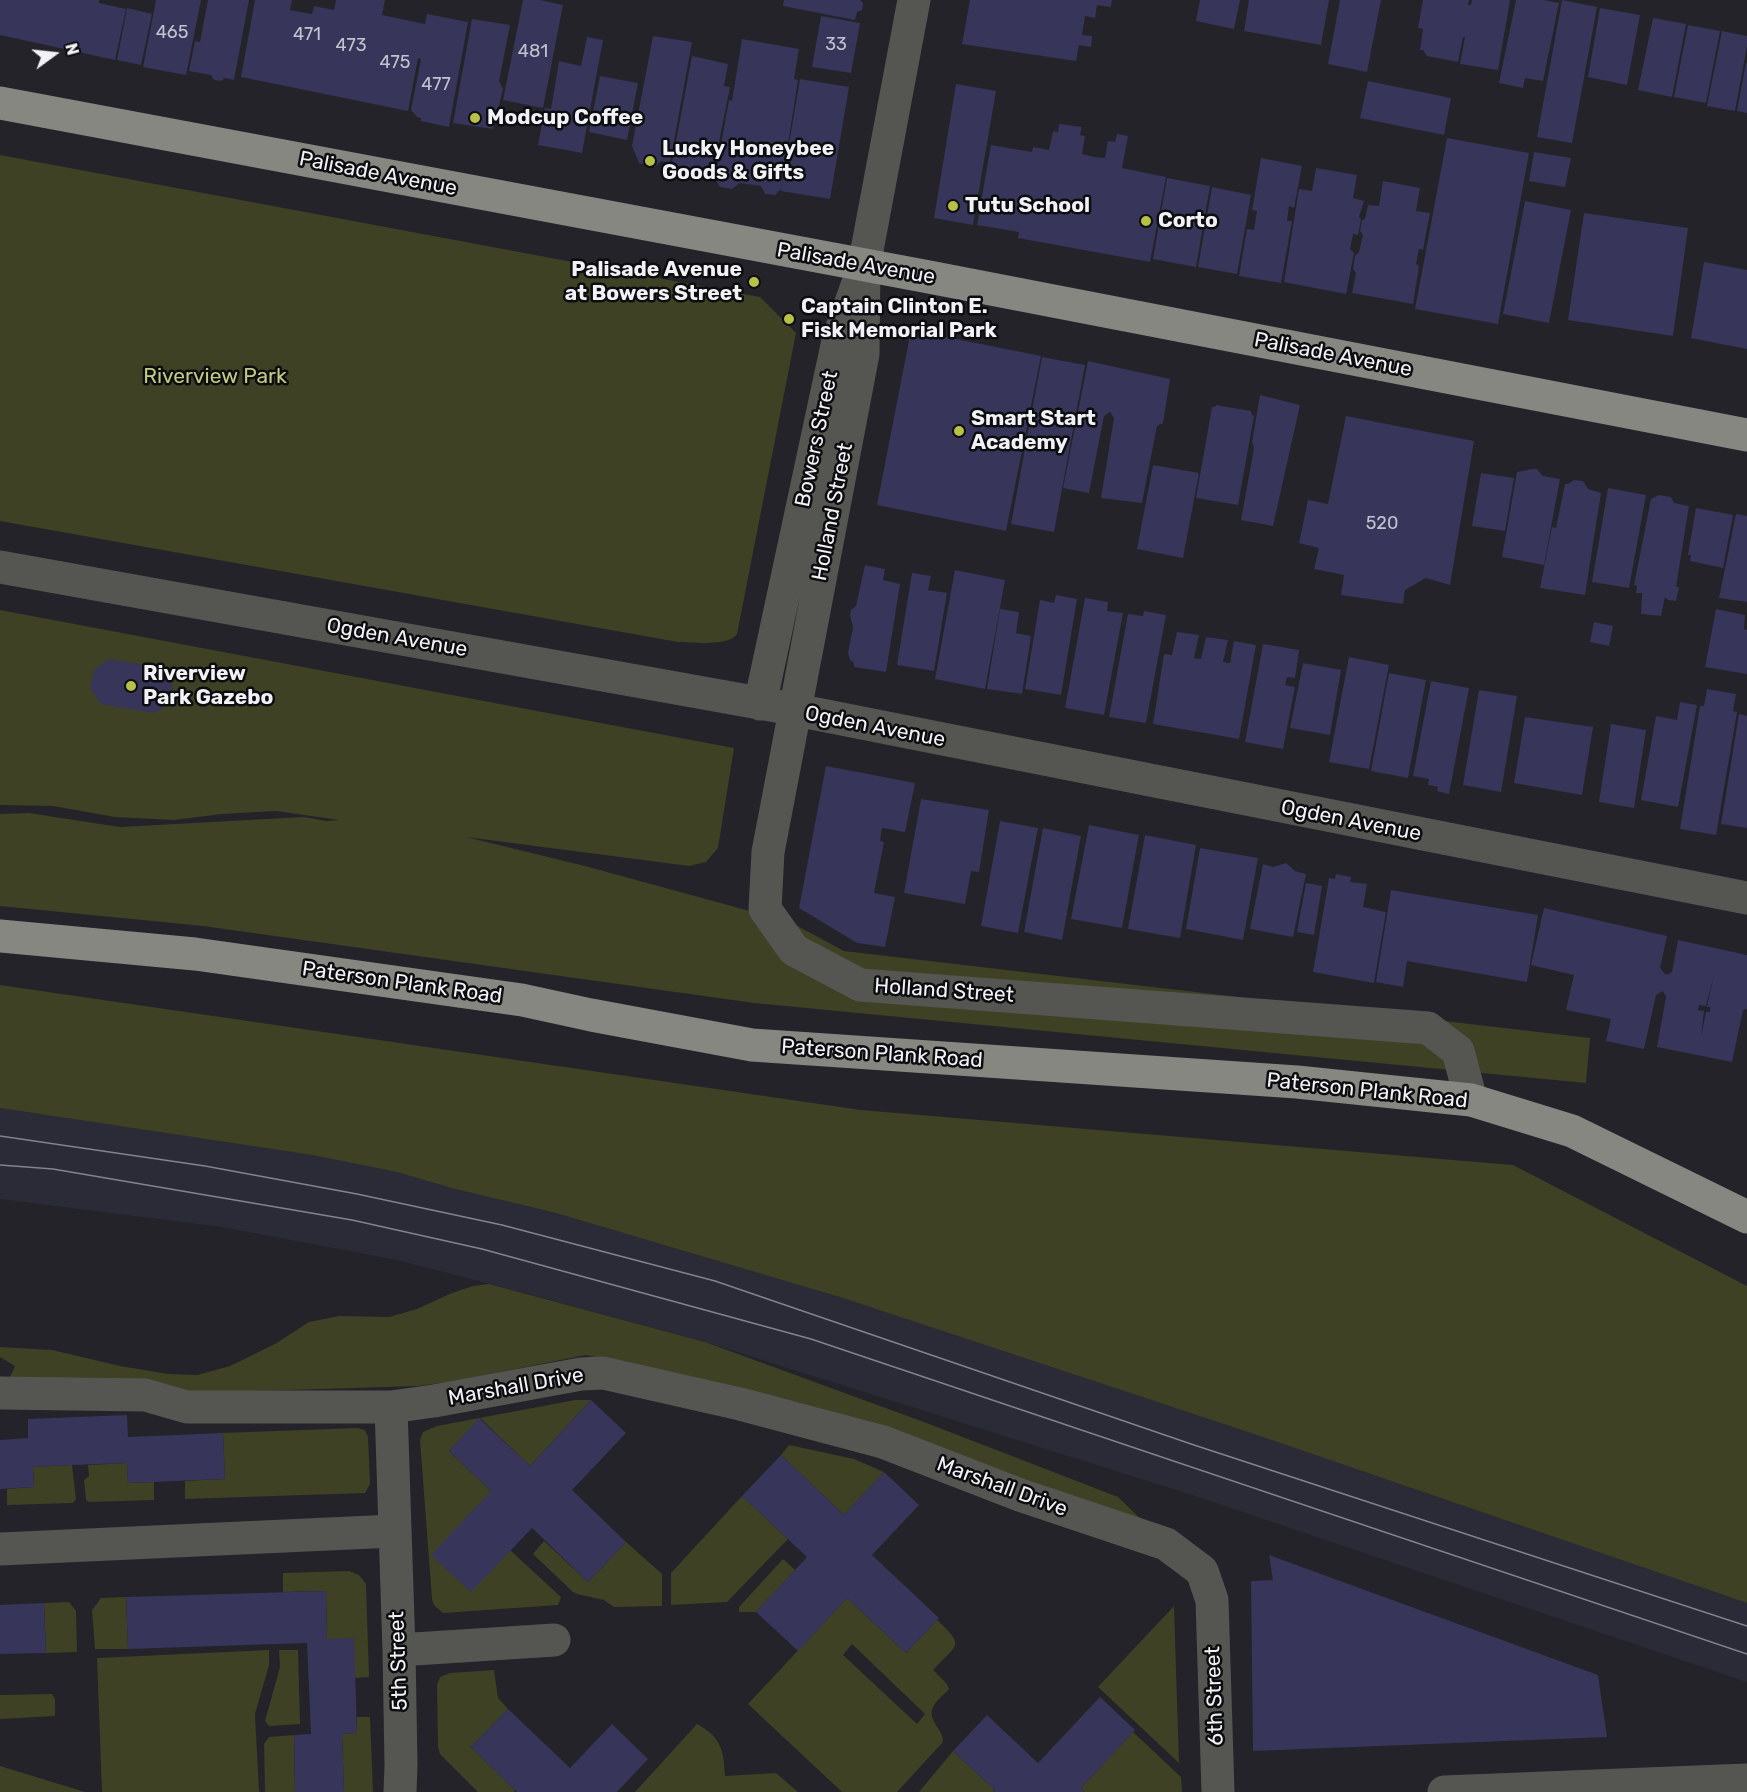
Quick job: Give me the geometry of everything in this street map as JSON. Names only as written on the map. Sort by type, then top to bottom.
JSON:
[{"type":"main road","name":"Palisade Avenue","points":[[0,103],[1747,435]]},
{"type":"main road","name":"Paterson Plank Road","points":[[0,936],[195,954],[522,1000],[752,1045],[1297,1082],[1471,1100],[1572,1131],[1747,1217]]},
{"type":"street","name":"Bowers Street","points":[[768,705],[839,336],[864,266],[914,0]]},
{"type":"street","name":"Holland Street","points":[[864,266],[863,354],[768,852],[765,909],[794,950],[861,984],[1428,1028],[1458,1051],[1471,1100]]},
{"type":"street","name":"Ogden Avenue","points":[[0,567],[768,705],[1747,898]]},
{"type":"street","name":"Marshall Drive","points":[[0,1393],[145,1395],[187,1407],[391,1407],[581,1374],[603,1373],[740,1404],[883,1442],[1020,1495],[1166,1544],[1202,1571],[1212,1600]]},
{"type":"street","points":[[0,1549],[394,1531],[391,1407]]},
{"type":"street","name":"5th Street","points":[[394,1531],[399,1650],[400,1792]]},
{"type":"street","name":"6th Street","points":[[1212,1600],[1218,1792]]},
{"type":"street","points":[[399,1650],[554,1640]]},
{"type":"street","points":[[1444,1792],[1747,1780]]},
{"type":"shaded area","points":[[0,1108],[312,1155],[397,1172],[455,1189],[556,1213],[843,1298],[1257,1435],[1747,1603],[1747,1682],[1189,1494],[705,1342],[397,1260],[222,1227],[0,1199]]},
{"type":"green space","name":"Riverview Park","points":[[0,155],[760,297],[796,333],[737,634],[726,641],[678,642],[0,521]]},
{"type":"green space","points":[[0,610],[734,748],[718,848],[706,862],[689,866],[466,837],[585,866],[790,922],[844,951],[1590,1038],[1586,1083],[754,1003],[203,926],[0,906],[0,814],[29,813],[120,827],[304,817],[327,821],[339,820],[276,811],[174,820],[115,817],[53,806],[0,805]]},
{"type":"green space","points":[[0,985],[861,1110],[1513,1165],[1747,1286],[1747,1603],[1257,1435],[843,1298],[556,1213],[455,1189],[397,1172],[312,1155],[0,1108]]},
{"type":"green space","points":[[489,1284],[705,1342],[924,1422],[1118,1497],[1147,1525],[873,1423],[800,1403],[586,1355],[418,1386],[192,1393],[9,1379],[15,1366],[0,1357],[0,1347],[52,1350],[120,1366],[168,1374],[197,1375],[230,1366],[275,1344],[309,1322],[339,1316],[389,1317],[417,1309],[473,1286]]},
{"type":"green space","points":[[575,1400],[591,1400],[530,1466],[480,1418],[449,1451],[491,1491],[510,1550],[561,1597],[558,1605],[443,1613],[434,1605],[432,1599],[420,1440],[423,1432],[437,1426]]},
{"type":"green space","points":[[357,1428],[365,1430],[368,1437],[370,1484],[365,1493],[185,1499],[185,1481],[225,1479],[223,1433]]},
{"type":"green space","points":[[789,1445],[854,1459],[884,1472],[844,1515],[781,1455]]},
{"type":"green space","points":[[127,1463],[128,1483],[154,1482],[154,1500],[89,1502],[86,1500],[84,1480],[89,1476],[88,1465]]},
{"type":"green space","points":[[72,1465],[76,1499],[73,1503],[7,1505],[7,1489],[34,1487],[33,1467]]},
{"type":"green space","points":[[742,1496],[788,1539],[727,1602],[671,1605],[671,1573]]},
{"type":"green space","points":[[544,1541],[588,1582],[626,1542],[662,1574],[662,1606],[614,1607],[604,1600],[573,1592],[533,1554]]},
{"type":"green space","points":[[783,1559],[795,1570],[756,1612],[739,1612],[739,1607]]},
{"type":"green space","points":[[349,1571],[359,1575],[366,1584],[369,1677],[355,1678],[327,1639],[326,1591],[283,1592],[283,1573]]},
{"type":"green space","points":[[126,1597],[128,1649],[95,1649],[92,1610],[101,1598]]},
{"type":"green space","points":[[847,1598],[906,1653],[937,1620],[955,1641],[952,1650],[933,1670],[949,1689],[936,1702],[932,1712],[943,1742],[897,1792],[842,1792],[748,1704]],"holes":[[[852,1644],[925,1714],[917,1724],[843,1655]]]},
{"type":"green space","points":[[69,1602],[76,1611],[77,1652],[46,1653],[44,1603]]},
{"type":"green space","points":[[1174,1606],[1179,1763],[1098,1687]]},
{"type":"green space","points":[[269,1650],[269,1665],[255,1714],[259,1792],[102,1792],[97,1658]]},
{"type":"green space","points":[[279,1650],[298,1650],[300,1724],[269,1726],[265,1721],[280,1667]]},
{"type":"green space","points":[[494,1670],[498,1698],[508,1709],[471,1747],[515,1790],[514,1792],[478,1792],[440,1754],[438,1747],[437,1685],[440,1677],[450,1673]]},
{"type":"green space","points":[[52,1694],[55,1699],[55,1716],[0,1719],[0,1695]]},
{"type":"green space","points":[[357,1717],[370,1717],[373,1792],[344,1792],[342,1734],[357,1733]]},
{"type":"green space","points":[[697,1724],[711,1734],[720,1745],[725,1776],[776,1773],[798,1792],[635,1792]]},
{"type":"green space","points":[[1133,1732],[1181,1777],[1182,1792],[1085,1792],[1081,1788]]},
{"type":"green space","points":[[294,1735],[295,1792],[265,1792],[264,1744],[269,1737]]},
{"type":"green space","points":[[953,1751],[995,1790],[993,1792],[919,1792]]},
{"type":"green space","points":[[0,1766],[85,1792],[0,1792]]},
{"type":"building","points":[[0,0],[99,0],[99,3],[126,9],[115,60],[0,35]]},
{"type":"building","points":[[156,0],[201,0],[186,75],[143,67]]},
{"type":"building","points":[[208,0],[249,0],[234,80],[225,78],[221,81],[214,80],[211,75],[189,71],[195,41],[200,42]]},
{"type":"building","points":[[255,0],[292,0],[290,10],[312,14],[314,6],[334,10],[336,0],[385,0],[382,15],[425,24],[427,14],[468,22],[449,127],[421,121],[421,118],[411,110],[421,59],[418,58],[408,111],[241,77]]},
{"type":"building","points":[[523,0],[540,0],[563,5],[543,108],[503,100]]},
{"type":"building","points":[[784,0],[860,0],[863,3],[862,10],[857,12],[855,20],[783,6]]},
{"type":"building","points":[[970,0],[1112,0],[1111,7],[1097,5],[1095,18],[1085,16],[1082,35],[1092,36],[1091,47],[1079,45],[1076,61],[962,44]]},
{"type":"building","points":[[1200,0],[1240,0],[1234,29],[1196,21]]},
{"type":"building","points":[[1249,0],[1329,0],[1321,45],[1244,31]]},
{"type":"building","points":[[1340,0],[1381,0],[1367,72],[1328,64]]},
{"type":"building","points":[[1423,0],[1469,0],[1468,5],[1471,5],[1472,0],[1510,0],[1498,70],[1460,64],[1465,37],[1463,37],[1458,62],[1427,56],[1423,50],[1420,50],[1423,29],[1418,28]]},
{"type":"building","points":[[1516,0],[1544,0],[1559,3],[1543,81],[1525,78],[1523,88],[1499,83]]},
{"type":"building","points":[[1562,0],[1597,7],[1572,143],[1537,137]]},
{"type":"building","points":[[127,8],[152,14],[141,65],[117,60]]},
{"type":"building","points":[[1600,8],[1640,15],[1627,85],[1588,77]]},
{"type":"building","points":[[821,16],[860,23],[851,73],[812,67]]},
{"type":"building","points":[[1653,18],[1686,24],[1672,97],[1638,90]]},
{"type":"building","points":[[472,19],[510,25],[499,81],[503,89],[493,129],[453,123]]},
{"type":"building","points":[[1688,25],[1720,31],[1706,103],[1674,97]]},
{"type":"building","points":[[1722,31],[1747,36],[1735,111],[1707,106]]},
{"type":"building","points":[[653,36],[692,42],[670,163],[661,161],[655,167],[639,163],[632,146]]},
{"type":"building","points":[[587,37],[603,40],[582,153],[538,145],[545,108],[551,109],[559,61],[581,66]]},
{"type":"building","points":[[742,39],[799,49],[794,79],[798,80],[781,189],[775,195],[765,194],[761,186],[740,183],[732,189],[720,187],[715,178],[729,100],[732,101]]},
{"type":"building","points":[[692,56],[728,64],[724,86],[730,87],[712,177],[671,168]]},
{"type":"building","points":[[1747,63],[1747,113],[1737,111]]},
{"type":"building","points":[[600,76],[638,83],[627,140],[589,132]]},
{"type":"building","points":[[800,79],[849,87],[830,199],[781,191]]},
{"type":"building","points":[[1368,81],[1451,98],[1444,135],[1360,118]]},
{"type":"building","points":[[956,84],[996,91],[973,225],[934,218]]},
{"type":"building","points":[[1059,124],[1082,127],[1080,135],[1085,136],[1082,154],[1094,157],[1105,158],[1108,141],[1115,142],[1117,134],[1128,136],[1122,168],[1166,177],[1150,262],[1018,238],[1019,232],[977,225],[991,145],[1032,152],[1033,147],[1049,150],[1053,131],[1058,132]]},
{"type":"building","points":[[1447,138],[1529,153],[1498,324],[1415,309]]},
{"type":"building","points":[[1534,152],[1571,158],[1565,187],[1529,181]]},
{"type":"building","points":[[1261,158],[1302,166],[1294,208],[1289,206],[1287,221],[1292,221],[1281,283],[1239,276],[1247,229],[1254,230],[1257,211],[1252,210]]},
{"type":"building","points":[[1316,168],[1357,175],[1353,198],[1364,201],[1359,217],[1361,219],[1358,235],[1353,234],[1350,249],[1354,253],[1346,294],[1284,282],[1299,189],[1312,191]]},
{"type":"building","points":[[1167,178],[1210,186],[1196,267],[1153,259]]},
{"type":"building","points":[[1383,181],[1420,188],[1416,211],[1430,213],[1423,250],[1419,249],[1416,264],[1419,266],[1413,304],[1352,293],[1356,273],[1353,269],[1355,256],[1359,252],[1363,235],[1360,231],[1362,220],[1365,219],[1368,205],[1379,206]]},
{"type":"building","points":[[1212,187],[1251,195],[1237,274],[1198,267]]},
{"type":"building","points":[[1525,201],[1571,210],[1549,323],[1503,314]]},
{"type":"building","points":[[1584,213],[1688,228],[1673,336],[1568,320]]},
{"type":"building","points":[[1704,262],[1747,270],[1747,349],[1691,338]]},
{"type":"building","name":"Smart Start Academy","points":[[911,330],[1041,356],[1006,531],[877,505]]},
{"type":"building","points":[[1042,357],[1085,365],[1054,532],[1011,524]]},
{"type":"building","points":[[1088,361],[1170,379],[1163,423],[1157,426],[1142,503],[1101,498],[1114,418],[1110,412],[1104,416],[1089,493],[1063,488]]},
{"type":"building","points":[[1260,395],[1300,405],[1273,526],[1241,520],[1254,448],[1252,442]]},
{"type":"building","points":[[1216,405],[1251,411],[1254,416],[1238,505],[1196,498],[1212,407]]},
{"type":"building","points":[[1346,416],[1474,441],[1450,585],[1426,578],[1405,590],[1403,604],[1341,595],[1344,575],[1314,569],[1319,548],[1299,543],[1308,500],[1328,504]]},
{"type":"building","points":[[1153,465],[1199,473],[1183,558],[1137,549]]},
{"type":"building","points":[[1537,469],[1543,476],[1560,479],[1544,565],[1502,557],[1517,472]]},
{"type":"building","points":[[1481,473],[1514,478],[1505,531],[1472,526]]},
{"type":"building","points":[[1574,480],[1583,481],[1588,489],[1601,493],[1585,595],[1540,588],[1552,527],[1556,528],[1565,484]]},
{"type":"building","points":[[1608,488],[1646,495],[1629,588],[1592,582]]},
{"type":"building","points":[[1659,495],[1671,497],[1674,503],[1689,506],[1676,587],[1679,587],[1676,601],[1665,597],[1661,616],[1641,614],[1642,593],[1636,593],[1637,586],[1634,585],[1651,499]]},
{"type":"building","points":[[1696,508],[1733,515],[1723,568],[1690,561],[1691,555],[1688,555]]},
{"type":"building","points":[[1736,514],[1747,516],[1747,602],[1719,598]]},
{"type":"building","points":[[865,565],[885,569],[883,580],[900,584],[886,672],[854,667],[848,653],[853,627],[850,615],[851,610],[856,606]]},
{"type":"building","points":[[955,570],[1005,580],[985,689],[935,679]]},
{"type":"building","points":[[912,573],[931,576],[928,590],[947,593],[934,671],[897,665]]},
{"type":"building","points":[[1056,595],[1077,599],[1061,695],[1025,689],[1040,600],[1054,603]]},
{"type":"building","points":[[1085,598],[1108,602],[1107,611],[1123,613],[1104,715],[1065,708]]},
{"type":"building","points":[[1000,609],[1019,612],[1016,633],[1031,636],[1022,694],[987,689]]},
{"type":"building","points":[[1716,609],[1745,615],[1747,674],[1705,667]]},
{"type":"building","points":[[1144,611],[1166,615],[1146,723],[1109,717],[1128,614],[1143,616]]},
{"type":"building","points":[[1594,622],[1613,626],[1609,646],[1590,642]]},
{"type":"building","points":[[1177,632],[1199,635],[1194,658],[1201,659],[1206,637],[1228,640],[1223,662],[1230,663],[1234,641],[1256,645],[1239,739],[1153,724],[1164,654],[1172,655]]},
{"type":"building","points":[[1263,644],[1299,650],[1295,678],[1287,677],[1285,685],[1295,687],[1283,749],[1245,742]]},
{"type":"building","points":[[1349,657],[1389,665],[1369,769],[1329,762]]},
{"type":"building","name":"Riverview Park Gazebo","points":[[109,659],[162,668],[172,684],[170,704],[154,713],[101,704],[90,688],[94,670]]},
{"type":"building","points":[[1303,663],[1341,670],[1330,735],[1290,728]]},
{"type":"building","points":[[1389,673],[1426,680],[1408,778],[1371,771]]},
{"type":"building","points":[[1431,681],[1469,688],[1449,794],[1437,791],[1438,787],[1428,785],[1429,779],[1413,776]]},
{"type":"building","points":[[1707,689],[1736,694],[1733,711],[1737,712],[1716,835],[1680,829],[1700,706],[1704,706]]},
{"type":"building","points":[[1479,690],[1517,696],[1501,792],[1463,785]]},
{"type":"building","points":[[1680,702],[1697,705],[1678,807],[1641,800],[1656,716],[1677,720]]},
{"type":"building","points":[[1739,714],[1747,716],[1747,828],[1721,824]]},
{"type":"building","points":[[1525,717],[1593,727],[1582,795],[1514,783]]},
{"type":"building","points":[[1611,724],[1646,730],[1634,808],[1599,802]]},
{"type":"building","points":[[826,766],[915,783],[905,832],[882,828],[880,841],[884,842],[874,893],[895,897],[885,947],[857,943],[799,908]]},
{"type":"building","points":[[921,799],[989,810],[979,872],[971,871],[965,904],[904,893]]},
{"type":"building","points":[[1000,821],[1038,828],[1018,933],[981,926]]},
{"type":"building","points":[[1089,825],[1139,835],[1122,928],[1071,919]]},
{"type":"building","points":[[1043,828],[1081,836],[1062,940],[1024,932]]},
{"type":"building","points":[[1145,835],[1196,845],[1180,938],[1128,929]]},
{"type":"building","points":[[1200,848],[1258,858],[1243,940],[1186,929]]},
{"type":"building","points":[[1286,863],[1295,871],[1306,874],[1293,937],[1250,929],[1263,864],[1273,867]]},
{"type":"building","points":[[1336,874],[1351,877],[1350,882],[1367,884],[1363,907],[1386,912],[1374,983],[1313,972],[1329,878],[1335,879]]},
{"type":"building","points":[[1306,883],[1322,886],[1314,935],[1297,932]]},
{"type":"building","points":[[1391,890],[1538,915],[1527,982],[1407,961],[1403,987],[1376,982]]},
{"type":"building","points":[[1544,908],[1667,936],[1660,968],[1666,975],[1672,972],[1678,940],[1747,955],[1747,1009],[1743,1010],[1732,1062],[1657,1047],[1666,997],[1663,991],[1656,995],[1644,1049],[1606,1041],[1611,1019],[1566,1010],[1574,975],[1531,965]],"holes":[[[1714,975],[1707,1007],[1710,1007],[1710,1012],[1706,1012],[1701,1037],[1704,1011],[1698,1010],[1699,1005],[1706,1006]]]},
{"type":"building","points":[[591,1400],[626,1433],[572,1490],[626,1542],[588,1582],[532,1528],[471,1592],[431,1555],[491,1491],[449,1451],[479,1418],[530,1466]]},
{"type":"building","points":[[127,1415],[128,1437],[223,1433],[225,1479],[128,1483],[127,1463],[72,1465],[33,1467],[34,1487],[0,1489],[0,1440],[28,1438],[28,1419]]},
{"type":"building","points":[[781,1455],[844,1515],[884,1472],[919,1505],[872,1555],[939,1618],[906,1653],[847,1598],[798,1651],[756,1612],[807,1557],[742,1496]]},
{"type":"building","points":[[1269,1555],[1598,1675],[1607,1737],[1253,1751],[1251,1581],[1273,1580]]},
{"type":"building","points":[[326,1591],[327,1639],[354,1638],[357,1733],[342,1734],[344,1792],[295,1792],[294,1735],[311,1734],[307,1643],[128,1649],[126,1597]]},
{"type":"building","points":[[44,1603],[46,1653],[0,1654],[0,1605]]},
{"type":"building","points":[[1100,1697],[1135,1730],[1081,1788],[1085,1792],[993,1792],[995,1790],[953,1751],[987,1715],[1038,1763]]},
{"type":"building","points":[[508,1709],[570,1768],[612,1724],[648,1759],[617,1792],[517,1792],[471,1747]]},
{"type":"tram line","points":[[0,1136],[205,1166],[357,1194],[502,1225],[715,1281],[1194,1445],[1747,1626]]},
{"type":"tram line","points":[[0,1165],[53,1169],[352,1220],[482,1249],[811,1339],[1747,1654]]},
{"type":"place","name":"Modcup Coffee","points":[[475,118]]},
{"type":"place","name":"Lucky Honeybee Goods & Gifts","points":[[650,161]]},
{"type":"place","name":"Tutu School","points":[[953,206]]},
{"type":"place","name":"Corto","points":[[1146,221]]},
{"type":"place","name":"Palisade Avenue at Bowers Street","points":[[754,282]]},
{"type":"place","name":"Captain Clinton E. Fisk Memorial Park","points":[[789,319]]},
{"type":"place","name":"Smart Start Academy","points":[[959,431]]},
{"type":"place","name":"Riverview Park Gazebo","points":[[131,686]]}]
